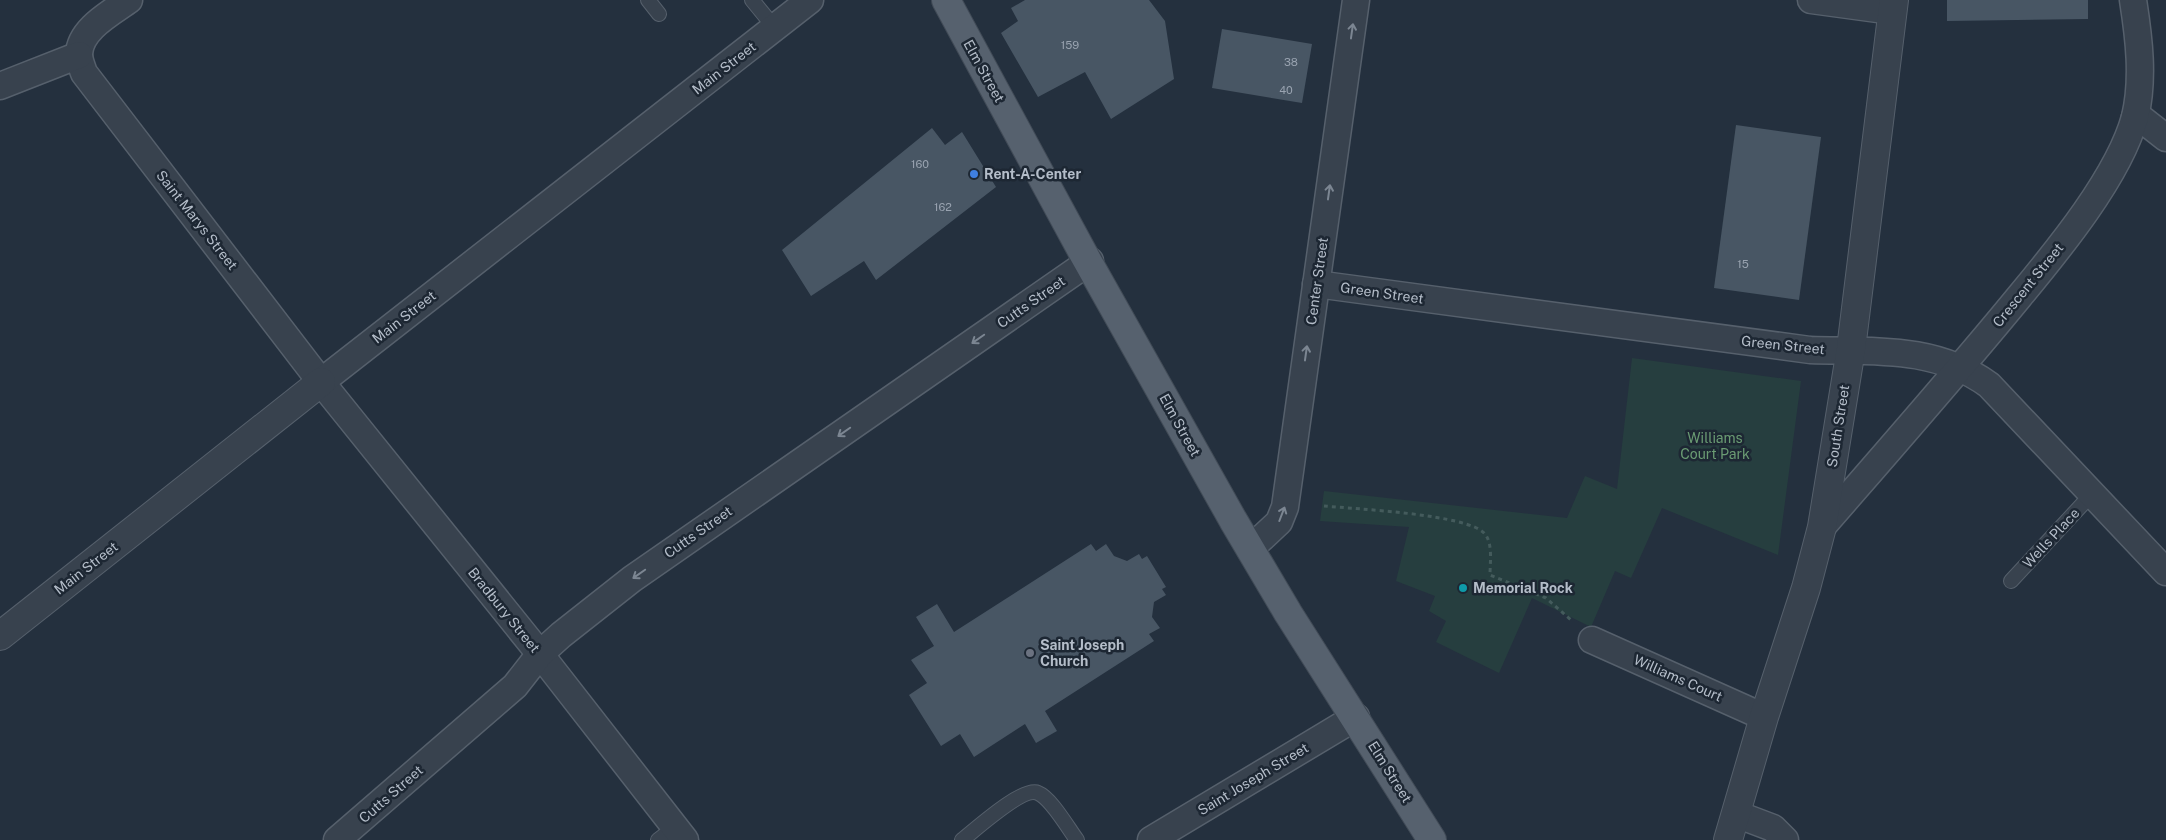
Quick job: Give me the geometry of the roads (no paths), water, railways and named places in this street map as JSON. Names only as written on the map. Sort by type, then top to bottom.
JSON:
[{"type":"main road","name":"Elm Street","points":[[946,0],[1250,549],[1432,840]]},
{"type":"street","points":[[0,86],[79,55],[81,42],[91,29],[129,0]]},
{"type":"street","name":"Main Street","points":[[0,636],[321,382],[810,0]]},
{"type":"street","name":"Center Street","points":[[1250,549],[1279,522],[1285,507],[1356,0]]},
{"type":"street","points":[[1811,0],[1893,6]]},
{"type":"street","name":"Crescent Street","points":[[1822,527],[1961,368],[2069,234],[2119,155],[2135,117],[2140,84],[2140,61],[2132,0]]},
{"type":"street","name":"South Street","points":[[1728,840],[1764,717],[1806,588],[1822,527],[1851,349],[1893,6]]},
{"type":"street","name":"Saint Marys Street","points":[[79,55],[84,73],[321,382]]},
{"type":"street","points":[[2135,117],[2143,120],[2166,138]]},
{"type":"street","name":"Cutts Street","points":[[337,840],[515,686],[540,654],[632,578],[1090,262]]},
{"type":"street","name":"Green Street","points":[[1316,284],[1810,350],[1851,349],[1908,354],[1939,360],[1961,368],[1989,385],[2091,495],[2166,572]]},
{"type":"street","name":"Bradbury Street","points":[[321,382],[540,654],[673,836]]},
{"type":"street","name":"Williams Court","points":[[1592,640],[1764,717]]},
{"type":"street","name":"Saint Joseph Street","points":[[1151,840],[1356,717]]},
{"type":"street","points":[[1736,814],[1773,828],[1785,840]]},
{"type":"lane","points":[[648,0],[659,14]]},
{"type":"lane","points":[[752,0],[775,28]]},
{"type":"lane","name":"Wells Place","points":[[2011,581],[2091,495]]},
{"type":"lane","points":[[962,840],[1016,799],[1034,791],[1041,793],[1053,806],[1077,840]]},
{"type":"place","name":"Rent-A-Center","points":[[974,174]]},
{"type":"place","name":"Memorial Rock","points":[[1463,588]]},
{"type":"place","name":"Saint Joseph Church","points":[[1030,653]]},
{"type":"park label","name":"Williams Court Park","points":[[1715,446]]}]
